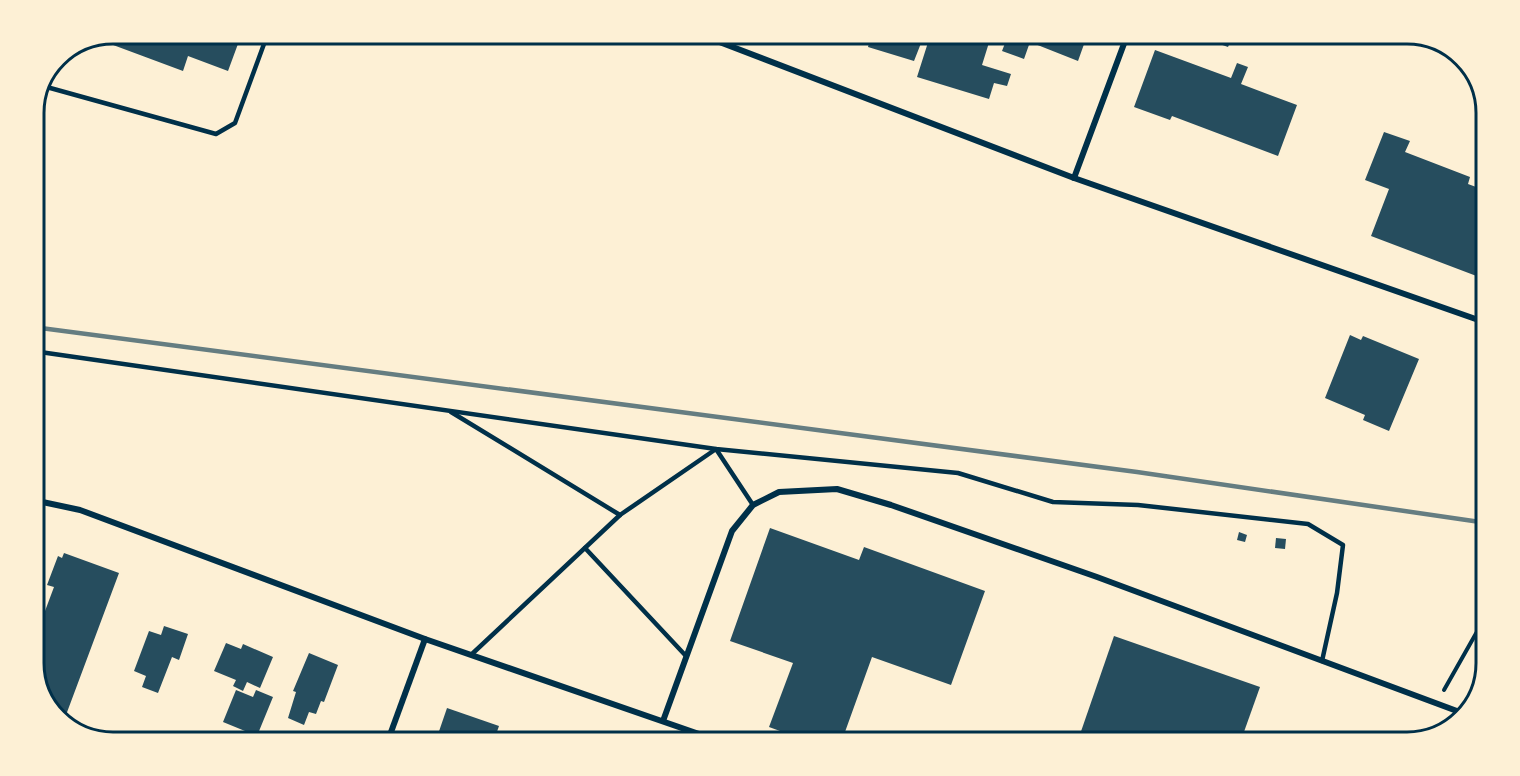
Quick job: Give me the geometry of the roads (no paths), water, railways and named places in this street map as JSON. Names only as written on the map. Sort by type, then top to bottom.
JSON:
[{"type":"street","points":[[725,44],[1074,178],[1476,319]]},
{"type":"street","points":[[1074,178],[1124,44]]},
{"type":"street","points":[[663,721],[732,531],[753,505],[779,492],[837,489],[891,505],[1096,577],[1457,711]]},
{"type":"street","points":[[44,502],[80,510],[425,639],[694,732]]},
{"type":"street","points":[[391,732],[425,639]]},
{"type":"lane","points":[[49,88],[216,134],[235,123],[264,44]]},
{"type":"lane","points":[[44,353],[716,449],[958,473],[1053,502],[1138,505],[1308,524],[1343,545],[1337,593],[1322,661]]},
{"type":"lane","points":[[449,411],[620,515]]},
{"type":"lane","points":[[716,449],[753,505]]},
{"type":"lane","points":[[472,654],[620,515],[716,449]]},
{"type":"lane","points":[[585,548],[686,656]]},
{"type":"railway","points":[[44,328],[1137,472],[1477,522]]}]
